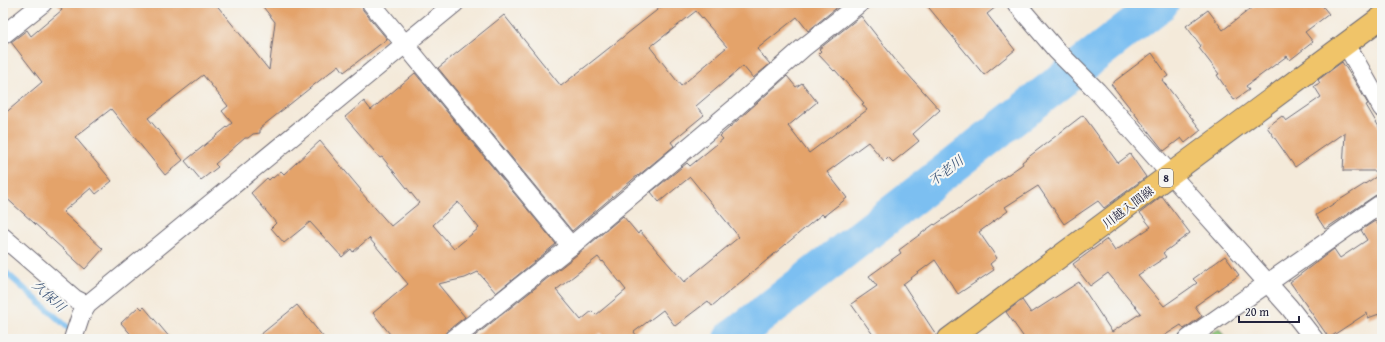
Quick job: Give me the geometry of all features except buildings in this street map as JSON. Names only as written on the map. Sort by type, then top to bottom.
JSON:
[{"type":"main road","name":"川越入間線","points":[[949,339],[1382,17]]},
{"type":"street","points":[[3,36],[43,3]]},
{"type":"street","points":[[371,3],[571,246]]},
{"type":"street","points":[[73,339],[84,310],[455,3]]},
{"type":"street","points":[[454,339],[571,246],[734,109],[803,48],[860,3]]},
{"type":"street","points":[[1016,3],[1057,51],[1095,89],[1267,282],[1314,339]]},
{"type":"street","points":[[1346,44],[1382,108]]},
{"type":"street","points":[[1188,339],[1267,282],[1382,203]]},
{"type":"street","points":[[3,237],[75,299],[84,310]]},
{"type":"green space","points":[[1219,328],[1226,339],[1204,339]]},
{"type":"waterway","name":"不老川","points":[[731,339],[1161,3]]},
{"type":"waterway","name":"久保川","points":[[3,270],[74,333]]}]
